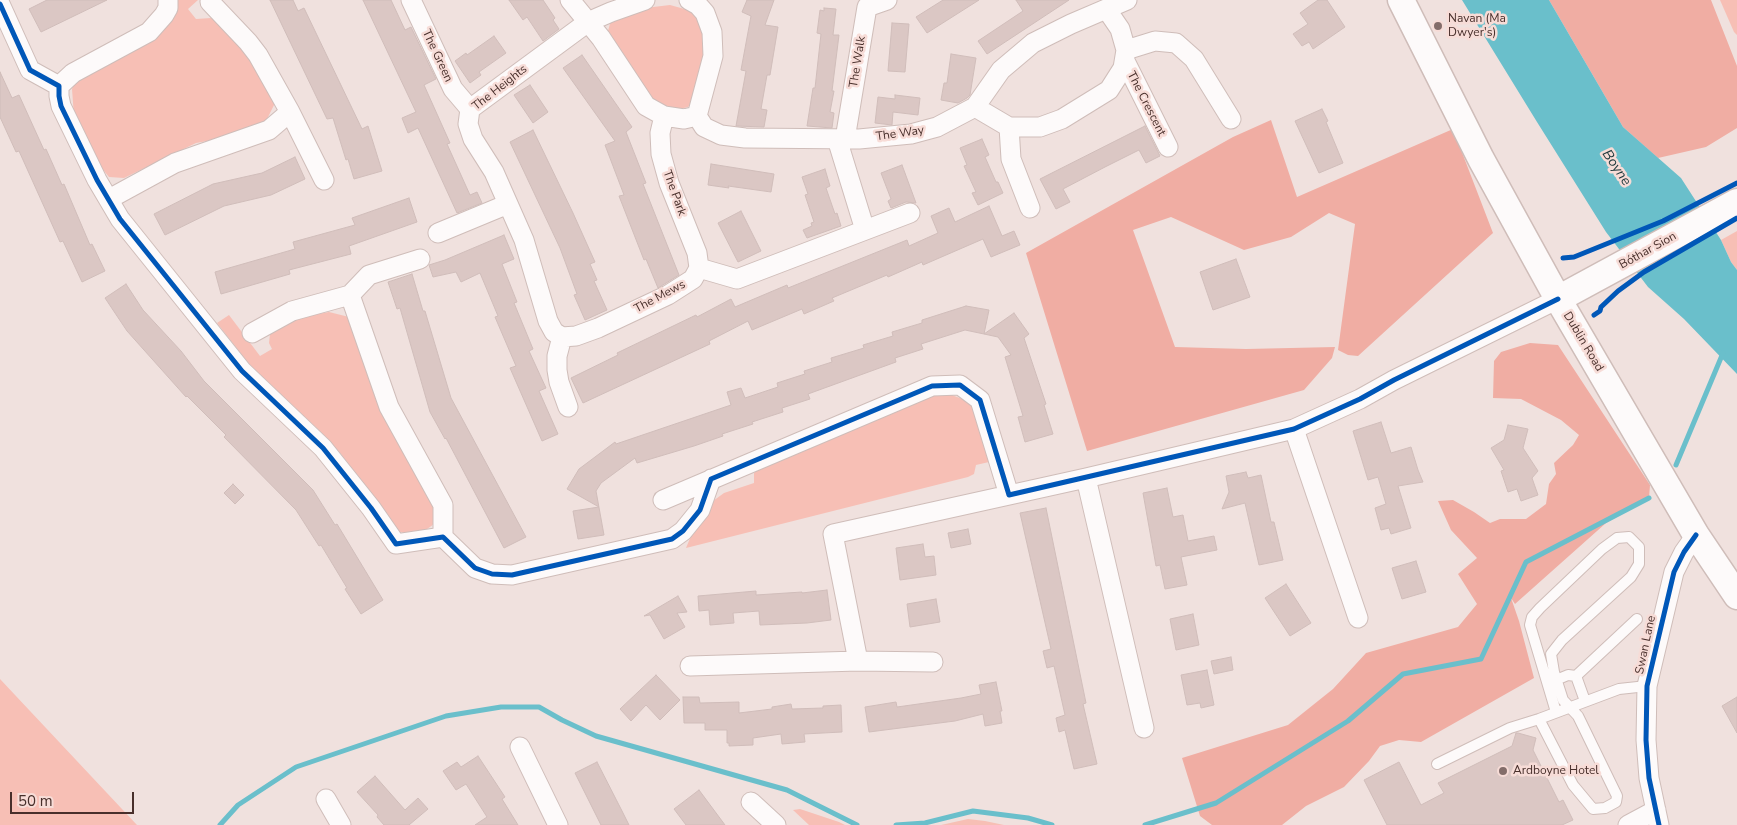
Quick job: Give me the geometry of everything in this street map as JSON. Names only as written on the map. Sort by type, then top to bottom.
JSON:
[{"type":"main road","name":"Dublin Road","points":[[1401,0],[1477,150],[1558,300],[1696,535],[1737,596]]},
{"type":"main road","name":"Bóthar Sion","points":[[1558,300],[1737,202]]},
{"type":"street","points":[[168,0],[168,8],[164,15],[149,32],[73,73],[59,86],[58,96],[61,106],[97,180],[120,220],[242,371],[323,448],[371,508],[396,544],[443,536]]},
{"type":"street","name":"The Green","points":[[411,0],[453,89],[470,109]]},
{"type":"street","points":[[570,0],[601,38],[646,106],[664,116],[684,118],[696,116],[713,56],[712,32],[705,13],[696,2]]},
{"type":"street","points":[[588,22],[645,0]]},
{"type":"street","name":"The Walk","points":[[841,139],[867,7],[887,0]]},
{"type":"street","name":"The Way","points":[[696,116],[704,127],[721,135],[745,138],[841,139],[912,134],[937,127],[975,107],[1001,70],[1033,44],[1071,24],[1127,0]]},
{"type":"street","points":[[210,2],[258,55],[290,112],[324,180]]},
{"type":"street","points":[[0,4],[30,70],[59,86]]},
{"type":"street","name":"The Crescent","points":[[1107,10],[1120,29],[1125,56],[1168,147]]},
{"type":"street","name":"The Heights","points":[[562,338],[554,332],[548,321],[524,240],[494,172],[473,139],[468,124],[470,109],[588,22]]},
{"type":"street","points":[[1125,56],[1155,41],[1176,43],[1194,59],[1231,119]]},
{"type":"street","name":"The Crescent","points":[[1009,127],[1040,126],[1062,119],[1109,90],[1123,68],[1125,56]]},
{"type":"street","points":[[975,107],[1009,127],[1011,159],[1030,208]]},
{"type":"street","points":[[108,199],[175,163],[269,130],[290,112]]},
{"type":"street","name":"The Park","points":[[664,116],[660,133],[661,154],[669,184],[697,253],[698,268]]},
{"type":"street","points":[[841,139],[865,230]]},
{"type":"street","points":[[438,233],[508,204]]},
{"type":"street","points":[[698,268],[737,279],[910,213]]},
{"type":"street","points":[[252,333],[292,311],[350,295],[369,275],[420,258]]},
{"type":"street","name":"The Mews","points":[[562,338],[576,336],[598,328],[668,295],[693,279],[698,268]]},
{"type":"street","points":[[350,295],[389,407],[443,505],[443,536],[475,568],[492,574],[512,575],[672,539],[683,531],[700,510],[711,478]]},
{"type":"street","points":[[858,661],[834,534],[1294,429],[1360,399],[1394,380],[1558,300]]},
{"type":"street","points":[[562,338],[557,356],[557,370],[559,382],[568,407]]},
{"type":"street","points":[[663,500],[711,478],[932,386],[960,385],[980,400],[1009,495]]},
{"type":"street","points":[[1294,429],[1358,618]]},
{"type":"street","points":[[1086,478],[1144,728]]},
{"type":"street","name":"Swan Lane","points":[[1657,818],[1649,778],[1646,740],[1648,686],[1674,572],[1684,552],[1696,535]]},
{"type":"street","points":[[690,666],[858,661],[933,662]]},
{"type":"street","points":[[520,747],[558,825]]},
{"type":"street","points":[[326,799],[342,825]]},
{"type":"street","points":[[752,802],[776,825]]},
{"type":"street","points":[[1628,825],[1657,818]]},
{"type":"lane","points":[[1540,719],[1573,785],[1593,809],[1604,808],[1616,802],[1617,796],[1578,716],[1563,700],[1556,680],[1551,654],[1562,640],[1630,577],[1639,564],[1640,547],[1628,536],[1617,538],[1602,550],[1532,617],[1530,624],[1556,712]]},
{"type":"lane","points":[[1576,676],[1637,619]]},
{"type":"lane","points":[[1556,680],[1568,675],[1576,676]]},
{"type":"lane","points":[[1576,676],[1585,701]]},
{"type":"lane","points":[[1437,764],[1510,728],[1540,719],[1619,689],[1648,686]]},
{"type":"shaded area","points":[[175,0],[198,0],[188,9],[196,19],[211,18],[220,22],[250,54],[274,99],[274,105],[263,123],[218,139],[196,143],[124,178],[109,177],[100,166],[74,116],[72,89],[76,81]]},
{"type":"shaded area","points":[[1549,0],[1711,0],[1737,66],[1737,128],[1706,147],[1658,158],[1623,127]]},
{"type":"shaded area","points":[[1720,0],[1737,0],[1737,35],[1734,32]]},
{"type":"shaded area","points":[[670,5],[694,13],[702,23],[707,54],[691,103],[688,107],[675,110],[655,102],[608,31],[611,20],[645,8]]},
{"type":"shaded area","points":[[1271,120],[1297,197],[1453,129],[1493,233],[1358,356],[1348,355],[1338,350],[1355,224],[1329,213],[1291,237],[1244,250],[1171,217],[1133,230],[1175,347],[1246,349],[1335,347],[1332,358],[1304,390],[1087,451],[1026,253],[1233,137]]},
{"type":"shaded area","points":[[1737,231],[1737,270],[1731,262],[1721,240]]},
{"type":"shaded area","points":[[329,312],[353,318],[436,500],[434,524],[423,532],[411,535],[397,531],[341,454],[323,434],[249,364],[217,323],[229,315],[260,356],[272,349],[269,343],[270,334],[276,328],[296,318]]},
{"type":"shaded area","points":[[1530,343],[1558,345],[1650,485],[1649,498],[1606,523],[1515,604],[1511,598],[1534,678],[1421,742],[1399,740],[1380,746],[1369,761],[1344,787],[1306,806],[1282,825],[1212,825],[1200,816],[1182,758],[1288,725],[1333,689],[1366,653],[1458,627],[1477,604],[1458,574],[1477,558],[1451,530],[1438,501],[1453,500],[1490,523],[1500,519],[1526,519],[1546,504],[1549,484],[1556,474],[1554,463],[1573,445],[1579,435],[1561,420],[1521,399],[1493,398],[1494,361],[1501,352]]},
{"type":"shaded area","points":[[949,394],[965,400],[974,409],[978,419],[989,462],[976,465],[974,474],[686,548],[691,536],[713,501],[724,493],[754,483],[754,473],[759,469],[930,395]]},
{"type":"shaded area","points":[[0,679],[137,825],[0,825]]},
{"type":"shaded area","points":[[800,809],[845,825],[809,825],[793,810]]},
{"type":"shaded area","points":[[968,819],[985,821],[1004,825],[941,825]]},
{"type":"water","name":"Boyne","points":[[1462,0],[1549,0],[1623,127],[1681,178],[1721,240],[1731,262],[1737,270],[1737,374],[1684,319],[1648,287],[1606,232]]},
{"type":"building","points":[[47,0],[107,0],[41,32],[29,9]]},
{"type":"building","points":[[270,0],[293,0],[298,11],[304,8],[362,129],[368,126],[382,171],[354,179],[333,118],[327,119]]},
{"type":"building","points":[[363,0],[391,0],[405,30],[411,27],[436,79],[424,85],[450,143],[447,144],[470,195],[477,192],[482,203],[457,213],[418,128],[408,133],[402,118],[416,112]]},
{"type":"building","points":[[509,0],[543,0],[555,18],[553,20],[559,29],[543,41],[527,17],[523,20]]},
{"type":"building","points":[[747,0],[774,0],[765,25],[778,27],[770,75],[767,75],[761,109],[767,110],[764,127],[736,126],[746,71],[741,70],[751,16],[742,12]]},
{"type":"building","points":[[943,0],[979,0],[927,33],[916,17]]},
{"type":"building","points":[[1016,0],[1069,0],[987,54],[978,41],[1023,11]]},
{"type":"building","points":[[1318,0],[1327,0],[1345,27],[1313,49],[1309,42],[1302,46],[1293,34],[1308,24],[1300,13]]},
{"type":"building","points":[[824,8],[836,9],[833,35],[839,35],[832,91],[834,91],[830,112],[834,113],[832,128],[807,126],[813,88],[815,88],[821,34],[817,33],[820,10],[824,11]]},
{"type":"building","points":[[892,23],[909,24],[905,72],[888,71]]},
{"type":"building","points":[[494,36],[506,53],[479,72],[481,75],[470,83],[455,61]]},
{"type":"building","points":[[951,54],[976,58],[970,95],[958,103],[941,100],[944,83],[947,83]]},
{"type":"building","points":[[582,55],[632,127],[626,132],[646,183],[643,184],[679,275],[658,288],[646,259],[644,260],[619,196],[624,195],[605,145],[615,141],[563,68]]},
{"type":"building","points":[[0,72],[12,98],[19,95],[44,150],[46,149],[62,185],[64,184],[90,245],[92,244],[105,271],[82,282],[63,241],[60,242],[19,151],[16,152],[0,117]]},
{"type":"building","points":[[530,85],[548,112],[533,123],[514,95]]},
{"type":"building","points":[[895,95],[920,98],[918,115],[893,112],[892,125],[875,123],[878,97],[895,99]]},
{"type":"building","points":[[1322,109],[1343,163],[1319,173],[1295,121]]},
{"type":"building","points":[[1145,126],[1160,156],[1146,163],[1139,150],[1105,167],[1063,189],[1070,202],[1056,209],[1040,179]]},
{"type":"building","points":[[533,130],[595,262],[590,264],[597,280],[594,281],[607,310],[585,320],[574,295],[577,294],[560,248],[510,142]]},
{"type":"building","points":[[982,139],[989,155],[985,157],[1003,193],[978,205],[972,193],[976,192],[964,166],[967,165],[960,148]]},
{"type":"building","points":[[295,157],[305,179],[271,195],[224,206],[165,235],[154,214],[213,184],[262,173]]},
{"type":"building","points":[[711,164],[774,174],[771,192],[708,185]]},
{"type":"building","points":[[902,165],[916,203],[906,202],[891,208],[888,201],[891,199],[881,173]]},
{"type":"building","points":[[825,169],[830,186],[826,188],[841,226],[807,238],[803,230],[812,226],[811,223],[814,222],[805,195],[808,194],[802,177]]},
{"type":"building","points":[[409,198],[417,222],[349,246],[351,254],[289,270],[290,274],[221,294],[215,272],[295,249],[293,242],[355,225],[352,218]]},
{"type":"building","points":[[989,206],[1002,236],[1014,231],[1020,245],[991,257],[983,239],[923,265],[922,262],[832,298],[834,301],[804,314],[802,309],[752,330],[748,321],[709,341],[710,344],[583,403],[571,378],[618,355],[617,353],[696,315],[697,317],[731,299],[735,307],[787,285],[788,288],[907,240],[909,246],[938,233],[931,216],[949,208],[955,222]]},
{"type":"building","points":[[741,211],[761,251],[738,262],[718,223]]},
{"type":"building","points":[[504,235],[514,259],[502,264],[517,302],[514,303],[533,349],[529,351],[546,388],[539,391],[558,434],[542,441],[510,368],[516,366],[495,317],[498,316],[480,273],[461,282],[456,272],[433,277],[429,265]]},
{"type":"building","points":[[1236,259],[1250,297],[1213,310],[1200,272]]},
{"type":"building","points":[[412,274],[451,398],[526,537],[504,548],[446,438],[430,412],[400,308],[397,309],[388,282]]},
{"type":"building","points":[[126,284],[143,310],[181,351],[204,381],[313,490],[335,525],[337,524],[383,600],[361,614],[321,545],[319,546],[296,510],[224,437],[226,435],[186,397],[127,331],[105,298]]},
{"type":"building","points":[[966,306],[989,310],[984,334],[965,330],[921,344],[923,349],[895,358],[896,362],[808,394],[810,399],[782,408],[783,412],[722,434],[723,436],[637,463],[635,458],[601,483],[596,491],[599,507],[567,489],[579,469],[615,442],[616,444],[731,405],[727,392],[741,388],[745,398],[778,387],[777,383],[805,374],[804,371],[832,362],[831,358],[864,348],[863,345],[893,336],[892,332],[922,323],[922,320]]},
{"type":"building","points":[[1014,313],[1029,334],[1024,338],[1046,404],[1044,405],[1053,434],[1025,442],[1018,417],[1023,416],[1005,357],[1011,355],[998,337],[984,334]]},
{"type":"building","points":[[1381,422],[1391,453],[1411,447],[1423,482],[1398,486],[1411,528],[1391,534],[1389,528],[1381,530],[1375,508],[1386,504],[1378,477],[1368,480],[1353,431]]},
{"type":"building","points":[[1508,425],[1528,429],[1523,448],[1538,471],[1532,478],[1538,495],[1521,501],[1517,489],[1508,492],[1501,471],[1504,470],[1491,448],[1504,440]]},
{"type":"building","points":[[1246,472],[1248,478],[1261,475],[1271,522],[1274,522],[1283,560],[1259,565],[1245,503],[1222,509],[1229,492],[1226,476]]},
{"type":"building","points":[[233,484],[244,495],[235,504],[224,493]]},
{"type":"building","points":[[1167,488],[1173,517],[1183,515],[1188,541],[1214,536],[1217,550],[1181,557],[1187,585],[1165,589],[1160,565],[1156,566],[1143,493]]},
{"type":"building","points":[[599,507],[604,535],[578,539],[573,511]]},
{"type":"building","points":[[1046,508],[1086,703],[1083,704],[1097,764],[1074,769],[1065,730],[1059,732],[1056,718],[1065,715],[1054,666],[1047,668],[1043,651],[1051,649],[1020,513]]},
{"type":"building","points":[[968,529],[971,544],[951,548],[948,533]]},
{"type":"building","points":[[923,544],[925,557],[934,556],[936,575],[900,580],[896,548]]},
{"type":"building","points":[[1416,561],[1426,592],[1402,599],[1392,568]]},
{"type":"building","points":[[1286,584],[1311,623],[1290,636],[1265,598]]},
{"type":"building","points":[[827,590],[831,620],[760,625],[759,611],[733,613],[734,623],[710,625],[709,610],[699,611],[698,596],[756,591],[756,595]]},
{"type":"building","points":[[678,596],[687,612],[677,613],[685,627],[664,639],[650,615],[644,616]]},
{"type":"building","points":[[936,599],[940,622],[910,627],[907,604]]},
{"type":"building","points":[[1193,614],[1199,645],[1176,650],[1170,619]]},
{"type":"building","points":[[1231,657],[1233,670],[1214,674],[1211,661]]},
{"type":"building","points":[[1207,670],[1214,705],[1201,708],[1200,703],[1187,705],[1181,675]]},
{"type":"building","points":[[656,675],[680,700],[660,720],[646,705],[631,721],[620,709]]},
{"type":"building","points":[[996,682],[1002,711],[1000,711],[1002,723],[985,726],[983,714],[955,721],[869,732],[865,707],[896,702],[897,707],[961,698],[981,694],[979,685]]},
{"type":"building","points":[[683,697],[699,697],[700,703],[739,702],[739,713],[772,709],[772,707],[791,704],[792,709],[823,708],[823,706],[841,705],[842,732],[804,734],[805,742],[782,744],[781,734],[753,738],[753,745],[729,746],[729,743],[727,743],[727,730],[705,730],[705,723],[684,723]]},
{"type":"building","points":[[1737,697],[1737,733],[1722,706]]},
{"type":"building","name":"Ardboyne Hotel","points":[[1516,733],[1536,738],[1533,750],[1559,802],[1563,800],[1573,820],[1562,825],[1387,825],[1364,780],[1399,762],[1421,805],[1444,793],[1438,783],[1512,746]]},
{"type":"building","points":[[478,756],[505,797],[502,799],[518,825],[475,825],[487,817],[466,784],[456,790],[443,771],[457,762],[461,767]]},
{"type":"building","points":[[597,762],[629,825],[601,825],[575,773]]},
{"type":"building","points":[[375,776],[405,810],[418,798],[428,809],[409,825],[384,825],[377,817],[378,815],[357,792]]},
{"type":"building","points":[[699,790],[725,825],[686,825],[674,809]]},
{"type":"waterway","points":[[1676,465],[1723,353]]},
{"type":"waterway","points":[[1145,825],[1216,803],[1348,721],[1403,674],[1481,659],[1526,562],[1649,498]]},
{"type":"waterway","points":[[220,825],[238,805],[296,767],[446,716],[501,707],[539,707],[596,736],[787,790],[857,825]]},
{"type":"waterway","points":[[896,825],[925,823],[973,811],[1028,818],[1052,825]]},
{"type":"cycle path","points":[[0,4],[30,70],[59,86],[61,106],[97,180],[120,219],[242,371],[323,448],[371,508],[396,544],[443,537],[475,568],[492,574],[512,575],[672,539],[683,531],[700,510],[711,479],[932,386],[960,385],[980,400],[1009,495],[1294,429],[1360,399],[1394,380],[1558,299]]},
{"type":"cycle path","points":[[1563,258],[1574,257],[1663,221],[1737,183]]},
{"type":"cycle path","points":[[1594,315],[1618,291],[1644,272],[1737,218]]},
{"type":"cycle path","points":[[1659,825],[1649,778],[1646,740],[1647,686],[1674,572],[1684,552],[1696,535]]},
{"type":"place","name":"Navan (Ma Dwyer's)","points":[[1438,26]]},
{"type":"place","name":"Ardboyne Hotel","points":[[1503,771]]}]
